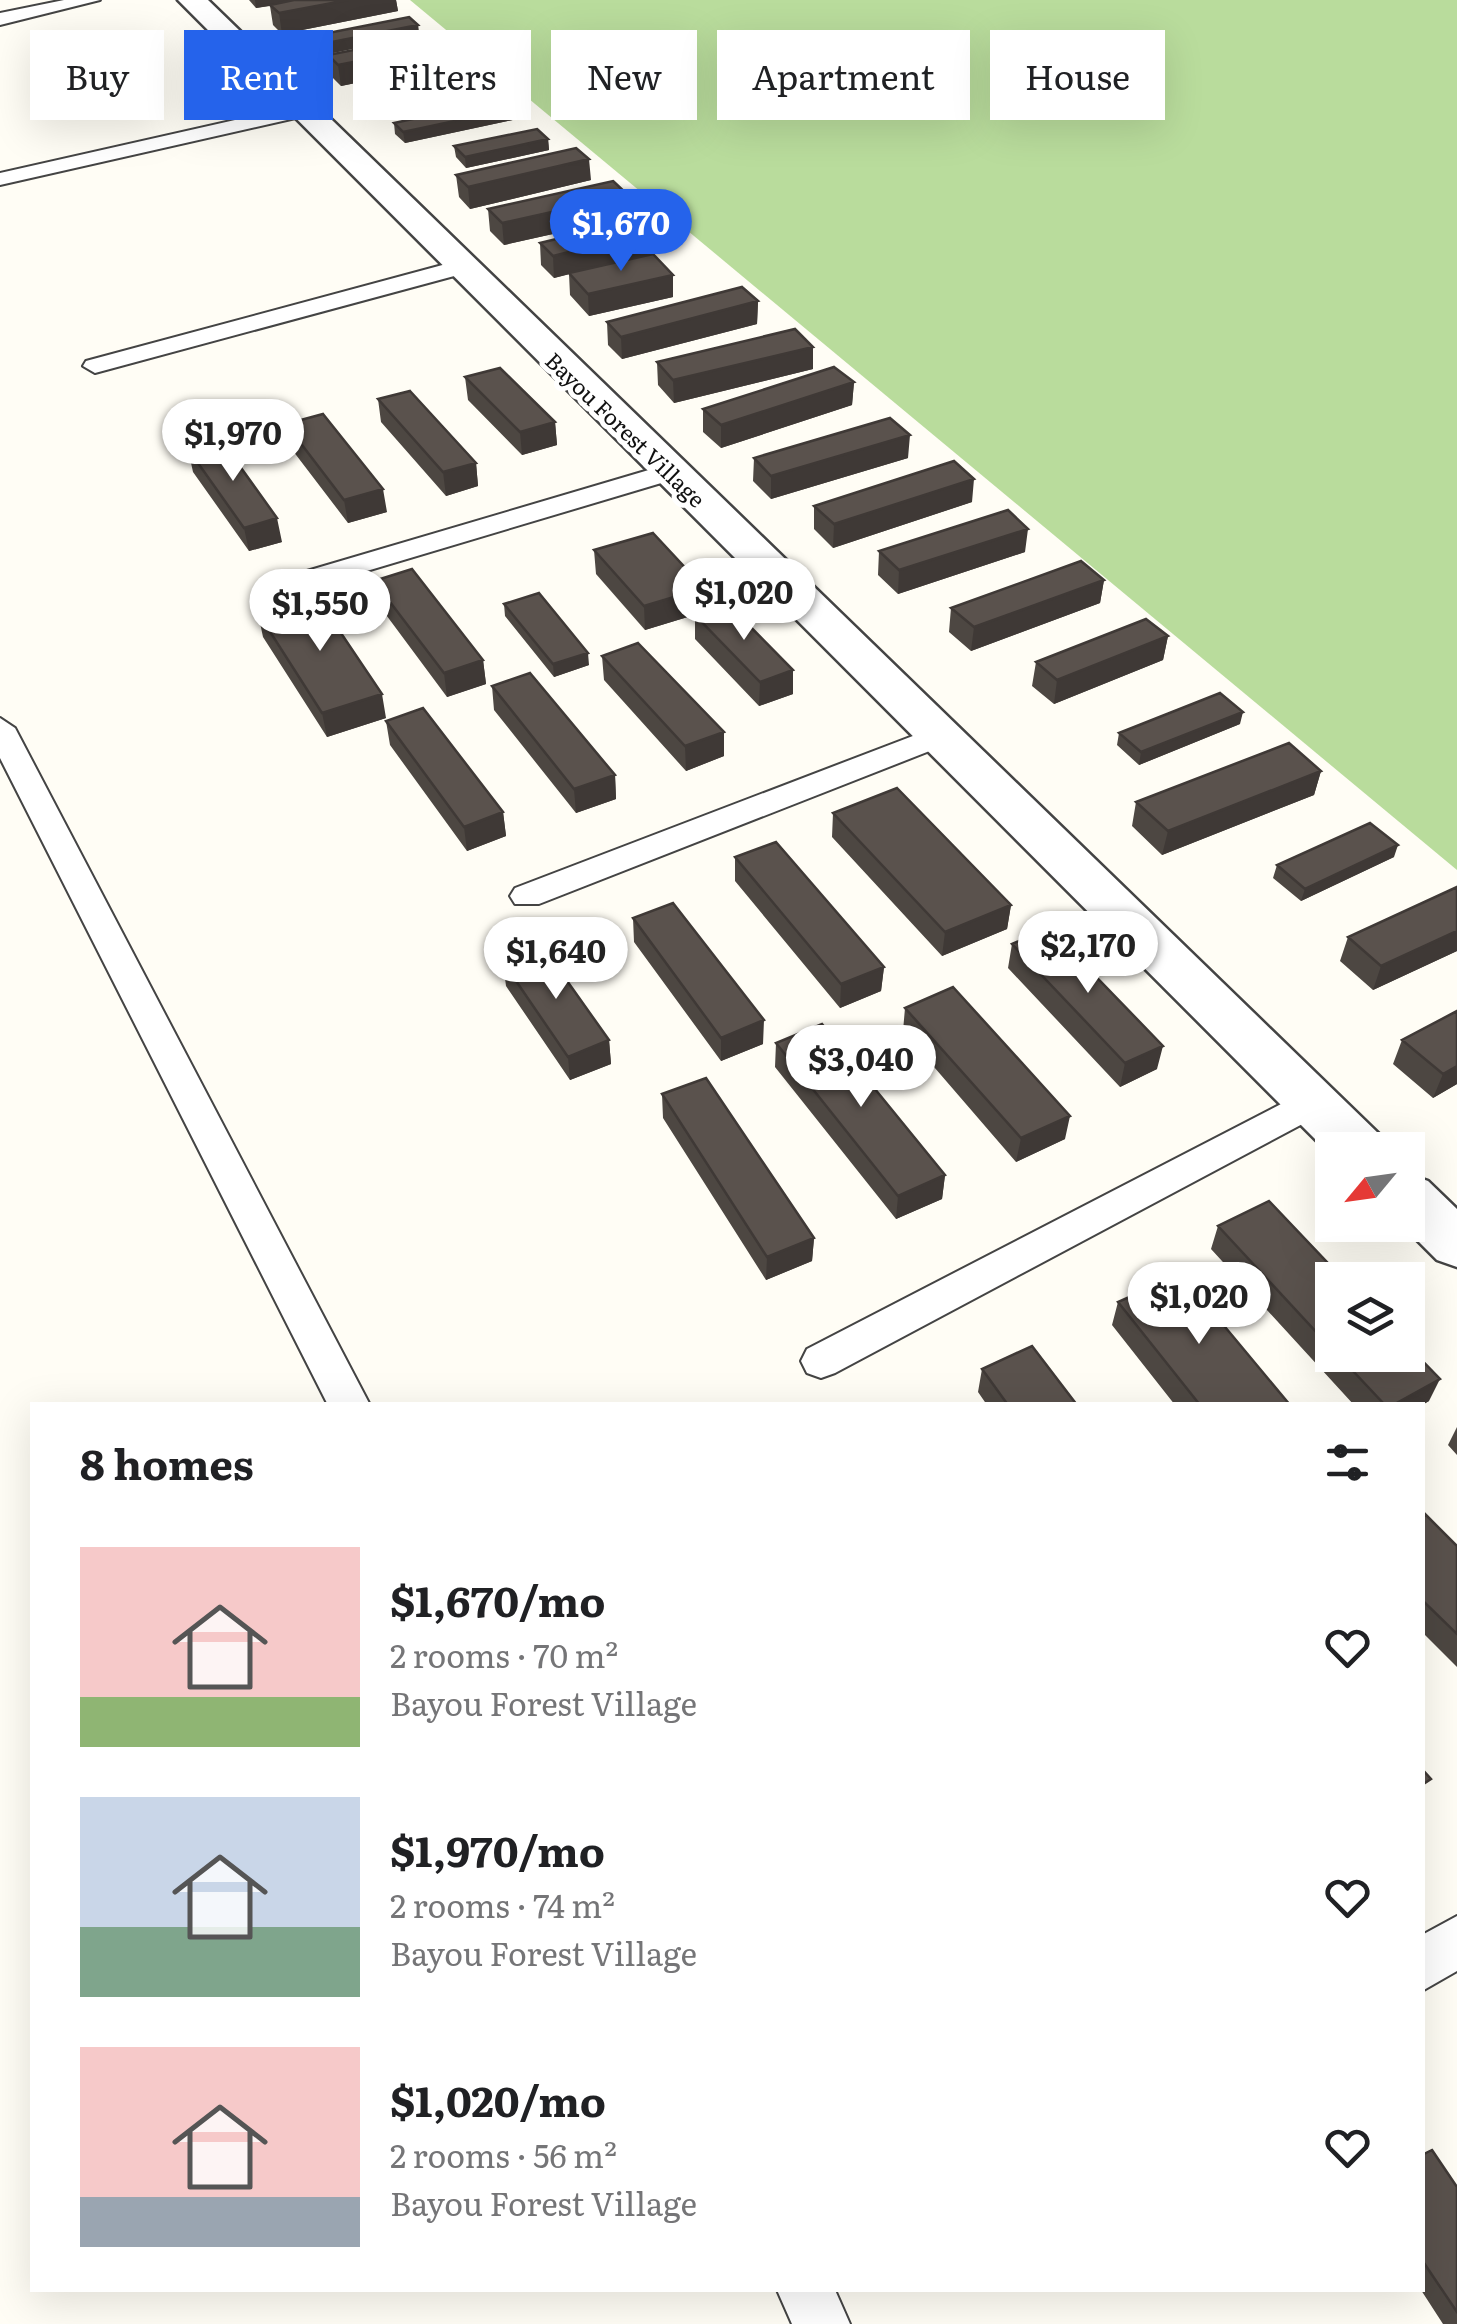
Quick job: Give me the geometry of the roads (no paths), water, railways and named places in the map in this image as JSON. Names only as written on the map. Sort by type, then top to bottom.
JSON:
[{"type":"street","name":"Bayou Forest Village","points":[[192,0],[222,30]]},
{"type":"street","name":"Bayou Forest Village","points":[[311,120],[1343,1132]]},
{"type":"street","points":[[1425,1213],[1457,1244]]},
{"type":"lane","points":[[0,19],[90,0]]},
{"type":"lane","points":[[0,179],[262,120]]},
{"type":"lane","points":[[96,366],[461,266]]},
{"type":"lane","points":[[283,588],[670,472]]},
{"type":"lane","points":[[0,728],[347,1402]]},
{"type":"lane","points":[[527,896],[939,736]]},
{"type":"lane","points":[[821,1361],[1312,1102]]},
{"type":"lane","points":[[1425,1964],[1457,1941]]},
{"type":"lane","points":[[806,2292],[822,2324]]}]
